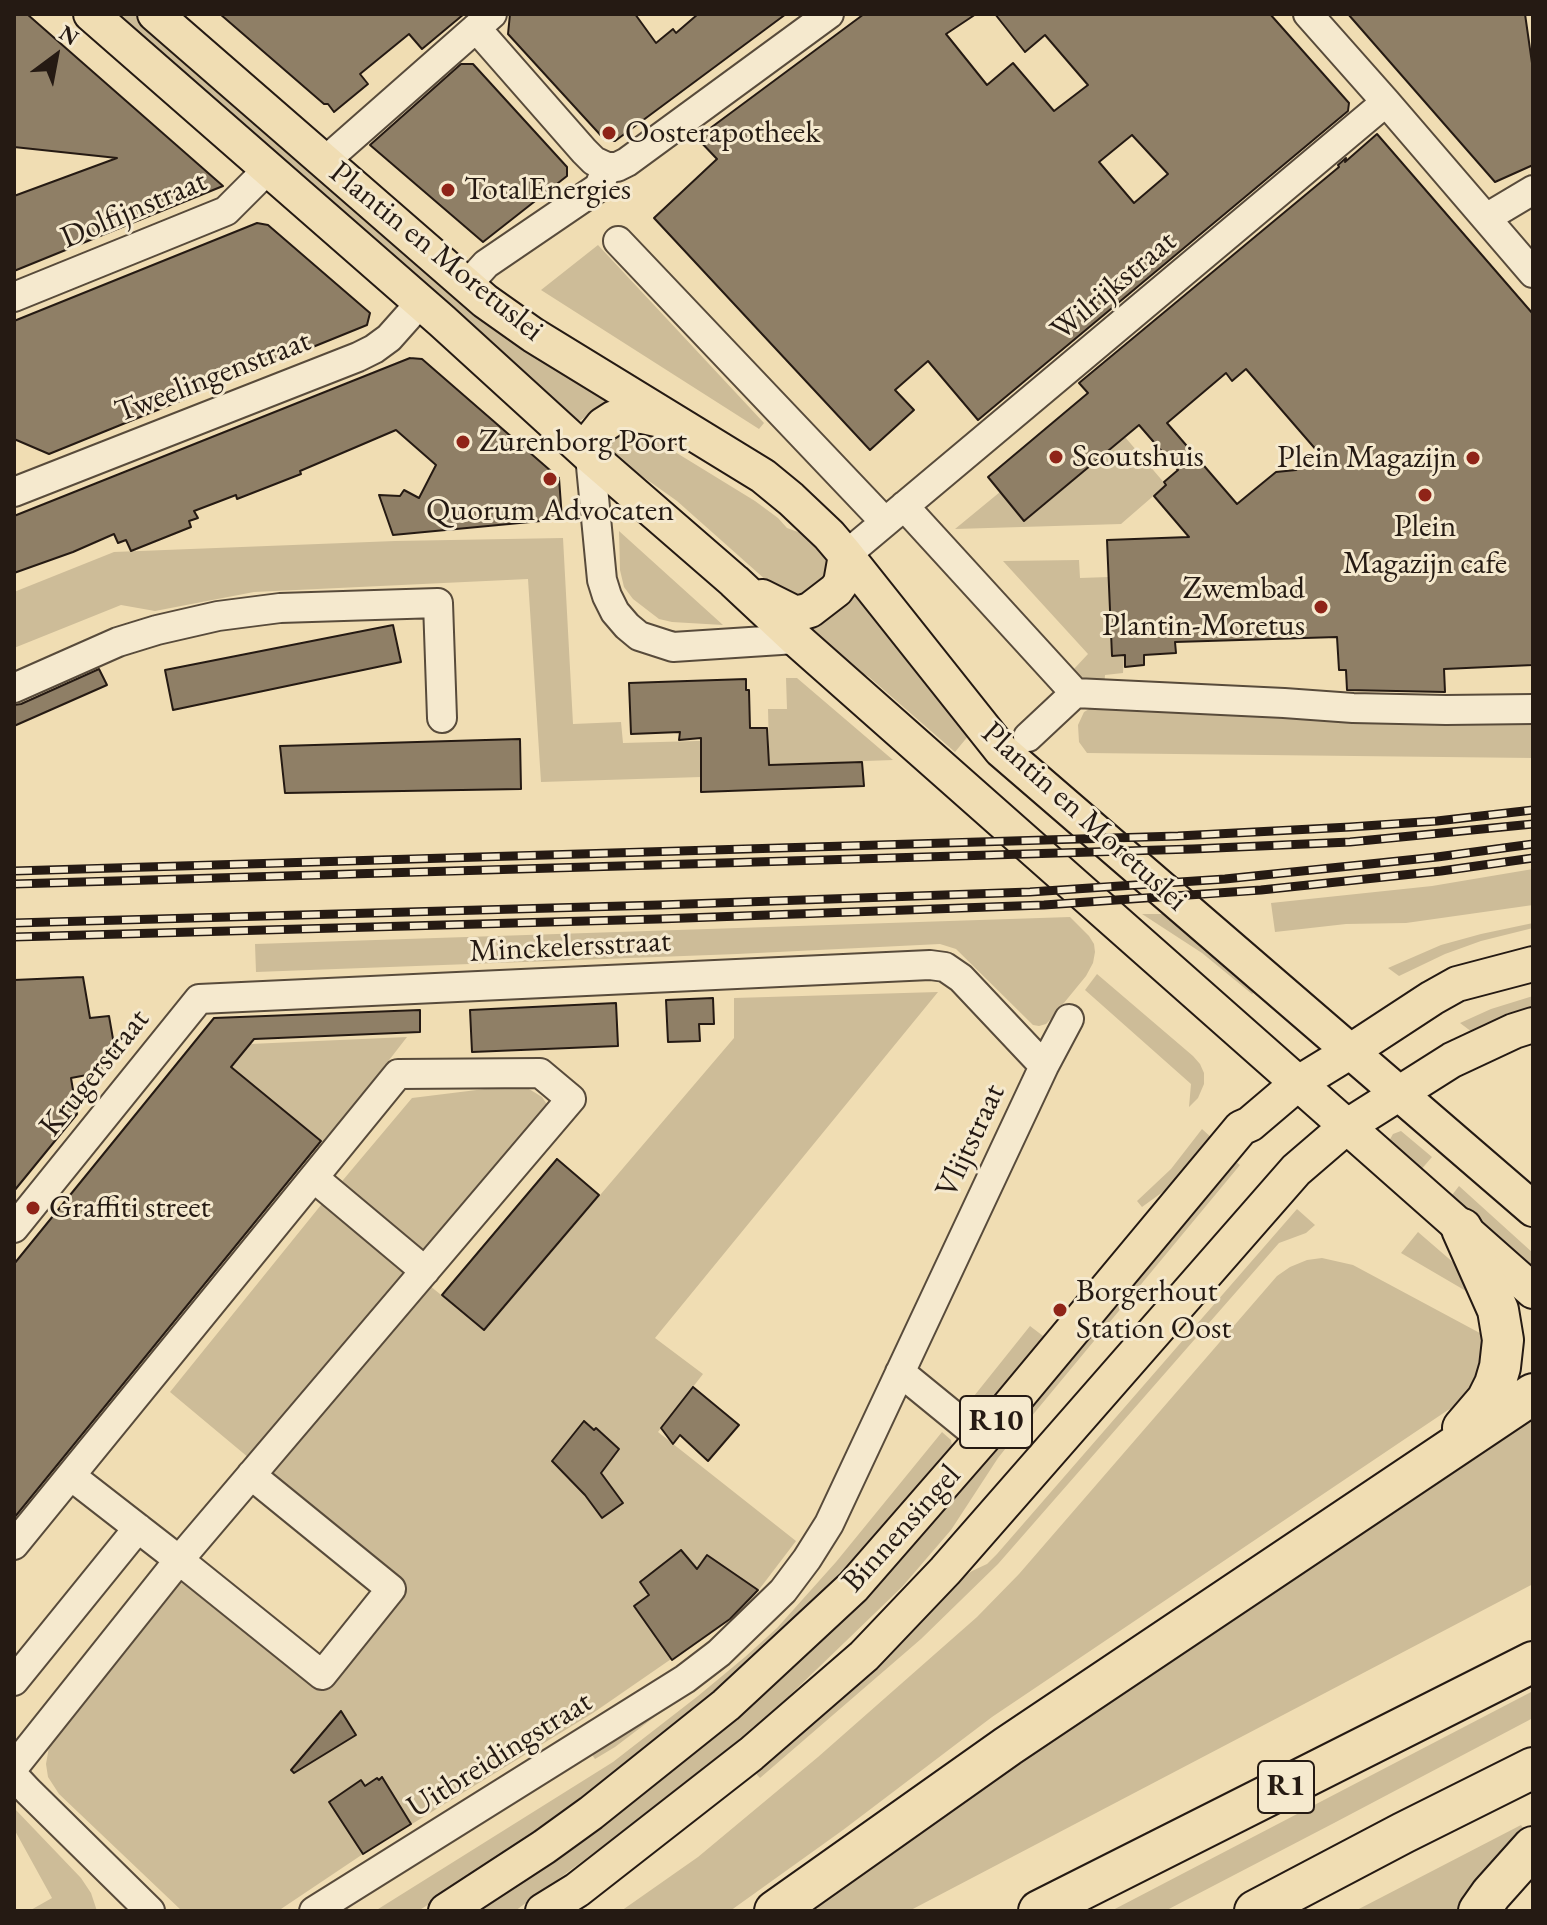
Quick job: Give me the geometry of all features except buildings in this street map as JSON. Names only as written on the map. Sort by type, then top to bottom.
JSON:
[{"type":"highway","points":[[1396,1484],[1477,1413],[1495,1384],[1500,1367],[1503,1340],[1500,1316],[1462,1229]]},
{"type":"highway","points":[[775,1911],[1008,1746],[1533,1394]]},
{"type":"highway","name":"R1","points":[[1039,1911],[1533,1662]]},
{"type":"highway","points":[[1255,1911],[1533,1768]]},
{"type":"highway","points":[[1479,1911],[1533,1847]]},
{"type":"main road","name":"Plantin en Moretuslei","points":[[91,14],[421,302],[590,456],[1533,1291]]},
{"type":"main road","name":"Plantin en Moretuslei","points":[[155,14],[485,301],[533,335],[763,476],[791,499],[846,555],[1001,750],[1533,1209]]},
{"type":"main road","points":[[590,456],[595,435],[614,418],[642,416],[681,425]]},
{"type":"main road","points":[[734,581],[782,608],[800,613],[810,610],[836,590],[844,576],[846,555]]},
{"type":"main road","name":"R10","points":[[1297,1084],[1457,984],[1533,964]]},
{"type":"main road","name":"R10","points":[[1346,1127],[1452,1060],[1533,1025]]},
{"type":"main road","name":"Binnensingel","points":[[446,1911],[591,1813],[726,1705],[853,1587],[982,1439],[1241,1128],[1250,1124],[1297,1084]]},
{"type":"main road","name":"Binnensingel","points":[[543,1911],[577,1890],[751,1754],[864,1656],[967,1547],[1289,1178],[1346,1127]]},
{"type":"street","points":[[325,161],[484,21],[584,151],[594,161],[607,167],[617,167],[829,14]]},
{"type":"street","points":[[1308,14],[1533,273]]},
{"type":"street","name":"Wilrijkstraat","points":[[895,514],[1386,102]]},
{"type":"street","points":[[467,285],[486,264],[599,187],[607,167]]},
{"type":"street","name":"Dolfijnstraat","points":[[14,297],[226,211],[269,168]]},
{"type":"street","points":[[1486,218],[1533,190]]},
{"type":"street","points":[[618,241],[1075,693],[1353,708],[1533,709]]},
{"type":"street","name":"Tweelingenstraat","points":[[14,492],[358,357],[389,338],[421,302]]},
{"type":"street","points":[[590,456],[602,580],[615,612],[627,626],[639,636],[673,647],[796,639]]},
{"type":"street","points":[[846,555],[895,514]]},
{"type":"street","points":[[14,688],[118,642],[218,616],[280,608],[438,603],[442,718]]},
{"type":"street","points":[[1028,737],[1075,693]]},
{"type":"street","name":"Minckelersstraat","points":[[199,999],[914,965],[945,967]]},
{"type":"street","name":"Vlijtstraat","points":[[719,1653],[783,1591],[829,1524],[1044,1066],[961,978],[945,967]]},
{"type":"street","name":"Krugerstraat","points":[[14,1228],[199,999]]},
{"type":"street","points":[[1044,1066],[1069,1019]]},
{"type":"street","points":[[14,1545],[398,1074],[540,1073],[571,1099],[179,1560],[14,1767]]},
{"type":"street","points":[[314,1178],[425,1271]]},
{"type":"street","points":[[900,1372],[982,1439]]},
{"type":"street","points":[[71,1476],[322,1675],[391,1589],[251,1475]]},
{"type":"street","points":[[14,1681],[138,1528]]},
{"type":"street","name":"Uitbreidingstraat","points":[[314,1911],[685,1679],[719,1653]]},
{"type":"street","points":[[14,1776],[150,1911]]},
{"type":"shaded area","points":[[110,14],[136,14],[432,271],[605,398],[605,402],[581,420],[574,420]]},
{"type":"shaded area","points":[[598,245],[764,423],[759,429],[541,290]]},
{"type":"shaded area","points":[[636,428],[755,501],[787,528],[809,536],[831,559],[833,569],[815,598],[785,597],[677,501],[615,457],[609,445],[611,436]]},
{"type":"shaded area","points":[[1125,437],[1166,485],[1121,524],[955,529],[1000,492],[1025,521]]},
{"type":"shaded area","points":[[619,531],[723,625],[659,619],[633,599],[624,587],[620,570]]},
{"type":"shaded area","points":[[563,538],[573,724],[621,722],[623,743],[734,740],[735,750],[769,749],[768,709],[787,709],[786,678],[797,678],[893,760],[701,767],[701,777],[541,782],[528,579],[254,592],[155,611],[121,605],[14,648],[14,592],[114,552]]},
{"type":"shaded area","points":[[1079,560],[1080,578],[1109,577],[1111,657],[1124,656],[1123,673],[1105,675],[1104,688],[1082,682],[1073,670],[1088,654],[1003,561]]},
{"type":"shaded area","points":[[854,591],[969,735],[955,752],[869,677],[849,666],[809,629],[809,625]]},
{"type":"shaded area","points":[[1096,705],[1533,717],[1533,758],[1087,753],[1079,742],[1078,725],[1084,712]]},
{"type":"shaded area","points":[[1533,869],[1533,905],[1406,923],[1346,924],[1275,932],[1271,903],[1432,886]]},
{"type":"shaded area","points":[[1142,914],[1170,914],[1257,990],[1252,994],[1202,953]]},
{"type":"shaded area","points":[[1070,917],[1094,944],[1093,963],[1050,1020],[1039,1026],[1033,1025],[956,949],[940,944],[256,972],[255,944]]},
{"type":"shaded area","points":[[1533,923],[1533,928],[1481,941],[1399,976],[1388,968],[1441,945]]},
{"type":"shaded area","points":[[1097,974],[1200,1064],[1204,1084],[1198,1098],[1189,1107],[1191,1084],[1085,990]]},
{"type":"shaded area","points":[[938,992],[655,1338],[703,1374],[658,1432],[796,1541],[745,1608],[593,1713],[363,1854],[278,1911],[182,1911],[59,1794],[48,1777],[46,1764],[49,1747],[59,1729],[180,1578],[324,1685],[406,1586],[264,1471],[425,1282],[485,1330],[734,1038],[734,998]]},
{"type":"shaded area","points":[[1533,996],[1533,1008],[1472,1032],[1460,1023],[1491,1009]]},
{"type":"shaded area","points":[[407,1037],[324,1144],[231,1067],[250,1044]]},
{"type":"shaded area","points":[[517,1085],[542,1097],[550,1109],[421,1258],[338,1186],[412,1098]]},
{"type":"shaded area","points":[[1202,1129],[1213,1139],[1182,1178],[1142,1207],[1137,1201],[1171,1169]]},
{"type":"shaded area","points":[[1401,1131],[1432,1157],[1419,1172],[1389,1141],[1393,1134]]},
{"type":"shaded area","points":[[1234,1160],[1240,1165],[1021,1429],[951,1530],[902,1587],[788,1697],[687,1784],[515,1911],[477,1911],[597,1829],[674,1769],[776,1682],[887,1572],[992,1454]]},
{"type":"shaded area","points":[[1459,1186],[1533,1253],[1533,1272],[1449,1199]]},
{"type":"shaded area","points":[[325,1200],[411,1270],[249,1458],[170,1392]]},
{"type":"shaded area","points":[[1297,1209],[1315,1225],[1306,1233],[1279,1243],[998,1564],[921,1639],[760,1778],[752,1769],[845,1696],[895,1649],[955,1583],[987,1564],[997,1554]]},
{"type":"shaded area","points":[[1418,1232],[1462,1270],[1483,1301],[1401,1253]]},
{"type":"shaded area","points":[[1322,1258],[1353,1265],[1491,1339],[1487,1372],[1458,1406],[992,1717],[730,1911],[621,1911],[698,1857],[818,1757],[977,1617],[1019,1574],[1277,1276],[1307,1260]]},
{"type":"shaded area","points":[[1030,1326],[1047,1339],[983,1414],[974,1413],[966,1406]]},
{"type":"shaded area","points":[[1533,1417],[1533,1584],[909,1911],[798,1911]]},
{"type":"shaded area","points":[[942,1432],[951,1440],[953,1452],[871,1543],[791,1624],[721,1688],[564,1813],[452,1890],[418,1911],[375,1911],[613,1762],[745,1657],[777,1628],[836,1562]]},
{"type":"shaded area","points":[[1533,1691],[1533,1718],[1334,1823],[1165,1911],[1111,1911]]},
{"type":"shaded area","points":[[668,1703],[665,1709],[615,1747],[595,1759],[590,1752]]},
{"type":"shaded area","points":[[14,1808],[81,1878],[91,1893],[97,1911],[29,1911],[52,1898],[14,1829]]},
{"type":"shaded area","points":[[1521,1825],[1528,1835],[1462,1911],[1355,1911]]},
{"type":"railway","points":[[14,871],[1178,836],[1437,821],[1533,810]]},
{"type":"railway","points":[[14,884],[1193,849],[1350,842],[1533,824]]},
{"type":"railway","points":[[14,923],[1030,892],[1225,879],[1533,844]]},
{"type":"railway","points":[[14,937],[1044,905],[1261,890],[1533,858]]},
{"type":"place","name":"Oosterapotheek","points":[[609,133]]},
{"type":"place","name":"TotalEnergies","points":[[448,190]]},
{"type":"place","name":"Zurenborg Poort","points":[[463,442]]},
{"type":"place","name":"Scoutshuis","points":[[1056,457]]},
{"type":"place","name":"Plein Magazijn","points":[[1473,458]]},
{"type":"place","name":"Quorum Advocaten","points":[[550,479]]},
{"type":"place","name":"Plein Magazijn cafe","points":[[1425,495]]},
{"type":"place","name":"Zwembad Plantin-Moretus","points":[[1321,607]]},
{"type":"place","name":"Graffiti street","points":[[33,1208]]},
{"type":"place","name":"Borgerhout Station Oost","points":[[1060,1310]]}]
